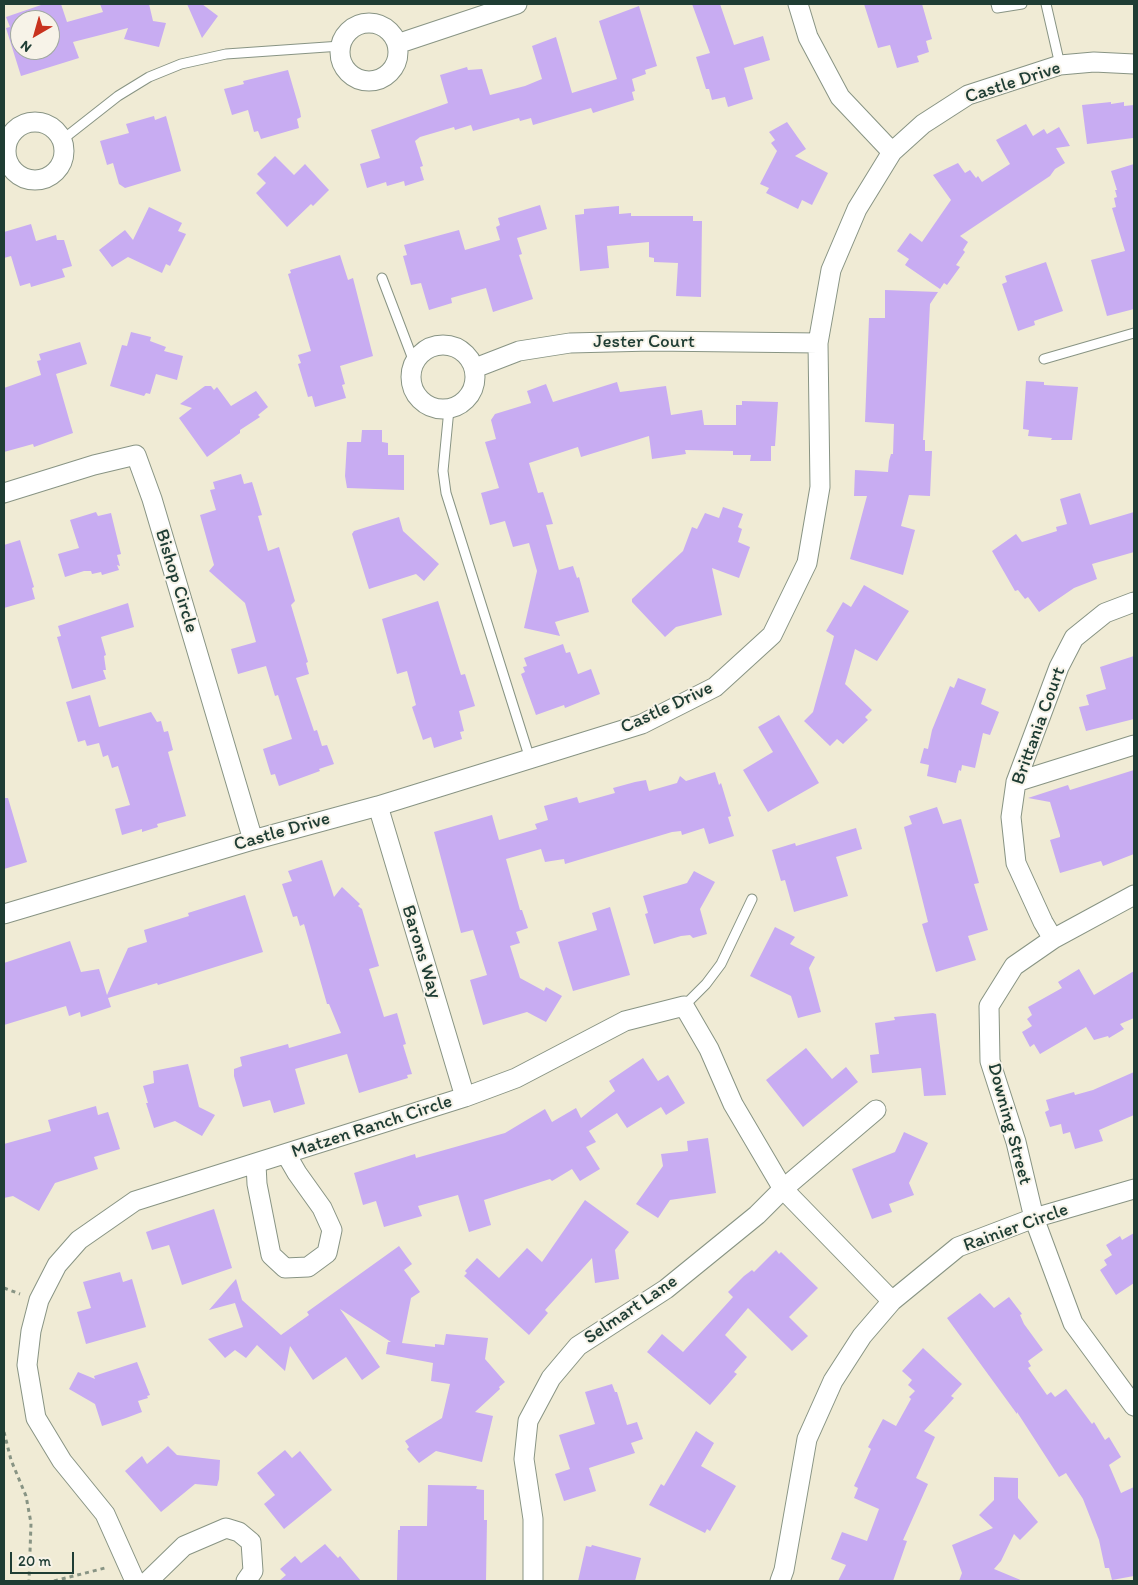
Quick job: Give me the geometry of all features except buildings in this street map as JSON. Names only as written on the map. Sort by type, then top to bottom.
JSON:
[{"type":"street","points":[[397,44],[518,4]]},
{"type":"street","points":[[798,4],[808,37],[840,98],[892,152]]},
{"type":"street","points":[[368,23],[386,28],[397,44],[396,62],[391,70],[375,80],[357,78],[343,65],[341,46],[350,30],[358,25],[368,23]]},
{"type":"street","name":"Castle Drive","points":[[4,914],[253,840],[378,806],[642,724],[715,687],[772,635],[807,563],[820,487],[818,343],[831,270],[857,209],[892,152],[923,124],[968,95],[1060,65],[1094,62],[1134,64]]},
{"type":"street","points":[[40,122],[49,125],[57,131],[62,140],[63,159],[60,167],[44,179],[25,179],[10,167],[5,159],[8,139],[21,125],[40,122]]},
{"type":"street","name":"Jester Court","points":[[475,368],[519,351],[570,343],[652,341],[818,343]]},
{"type":"street","points":[[443,344],[462,350],[470,358],[475,368],[476,380],[473,391],[466,400],[449,409],[437,409],[427,405],[416,394],[411,373],[414,362],[421,353],[432,346],[443,344]]},
{"type":"street","name":"Bishop Circle","points":[[4,493],[94,465],[136,455],[152,499],[253,840]]},
{"type":"street","name":"Brittania Court","points":[[1053,939],[1042,922],[1016,863],[1011,817],[1016,782],[1060,667],[1074,638],[1105,612],[1134,602]]},
{"type":"street","points":[[1016,782],[1134,746]]},
{"type":"street","name":"Barons Way","points":[[378,806],[465,1097]]},
{"type":"street","name":"Downing Street","points":[[1134,896],[1053,939],[1014,966],[989,1006],[990,1062],[1016,1142],[1034,1218],[1073,1323],[1134,1406]]},
{"type":"street","points":[[684,1006],[709,1049],[733,1104],[783,1189],[892,1301]]},
{"type":"street","name":"Matzen Ranch Circle","points":[[135,1581],[105,1514],[62,1462],[36,1418],[27,1365],[31,1331],[39,1300],[57,1265],[79,1240],[135,1201],[465,1097],[516,1078],[625,1021],[684,1006]]},
{"type":"street","name":"Selmart Lane","points":[[533,1581],[533,1519],[524,1459],[528,1421],[551,1378],[578,1346],[666,1289],[757,1215],[783,1189],[876,1110]]},
{"type":"street","points":[[256,1164],[257,1184],[271,1255],[285,1268],[308,1267],[327,1253],[332,1230],[322,1208],[286,1154]]},
{"type":"street","name":"Rainier Circle","points":[[780,1581],[784,1570],[807,1440],[833,1380],[862,1336],[892,1301],[958,1247],[1034,1218],[1134,1189]]},
{"type":"street","points":[[148,1581],[184,1546],[226,1528],[239,1532],[251,1542],[253,1572],[246,1581]]},
{"type":"lane","points":[[996,4],[997,8],[1022,4]]},
{"type":"lane","points":[[1046,4],[1060,65]]},
{"type":"lane","points":[[62,140],[118,96],[149,77],[181,64],[226,54],[341,46]]},
{"type":"lane","points":[[382,278],[414,362]]},
{"type":"lane","points":[[1044,359],[1134,333]]},
{"type":"lane","points":[[449,409],[443,471],[446,493],[530,759]]},
{"type":"lane","points":[[684,1006],[706,984],[721,964],[752,899]]},
{"type":"path","points":[[4,1288],[21,1294]]},
{"type":"path","points":[[4,1432],[12,1460],[26,1496],[31,1523],[29,1581]]},
{"type":"path","points":[[54,1581],[106,1568]]}]
